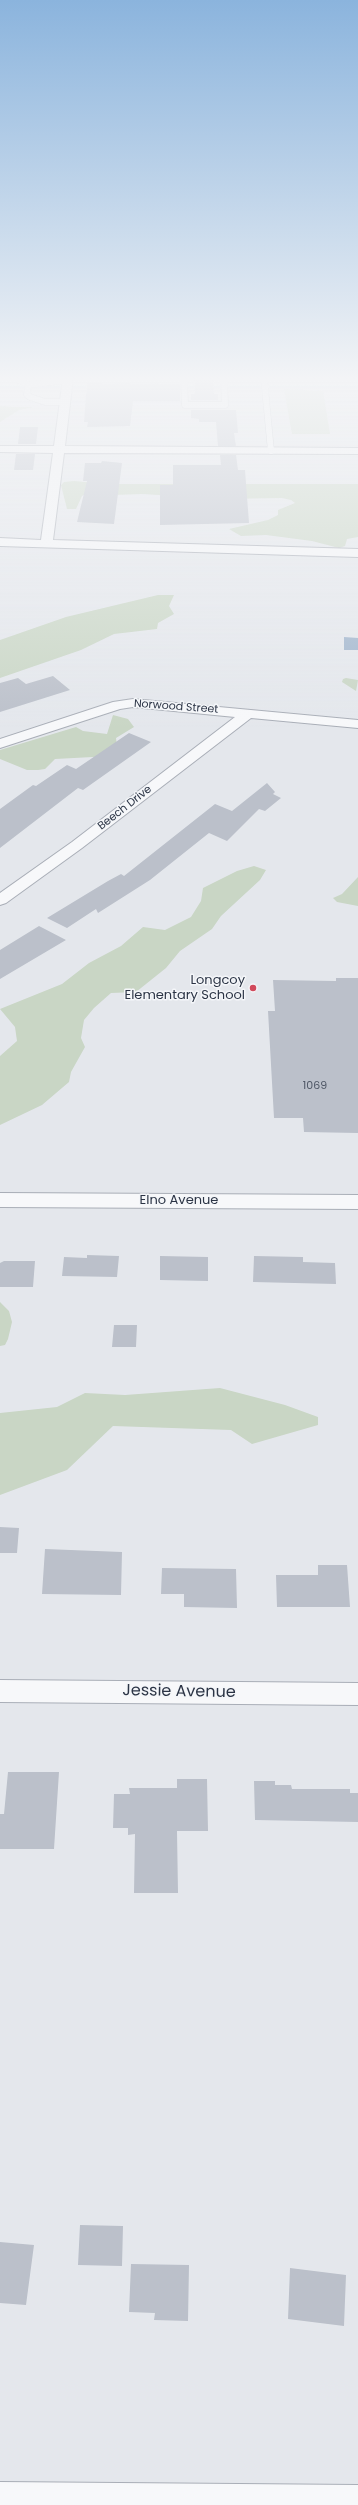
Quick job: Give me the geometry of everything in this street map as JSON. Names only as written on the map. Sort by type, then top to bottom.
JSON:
[{"type":"street","points":[[47,543],[54,495]]},
{"type":"street","points":[[0,542],[358,554]]},
{"type":"street","name":"Norwood Street","points":[[0,744],[118,705],[133,703],[358,724]]},
{"type":"street","name":"Beech Drive","points":[[0,900],[77,845],[249,713]]},
{"type":"street","name":"Elno Avenue","points":[[0,1200],[358,1202]]},
{"type":"street","name":"Jessie Avenue","points":[[0,1691],[358,1694]]},
{"type":"street","points":[[0,2500],[358,2504]]},
{"type":"green space","points":[[63,495],[84,495],[76,509],[67,509]]},
{"type":"green space","points":[[157,495],[358,495],[358,537],[347,539],[345,546],[339,548],[312,541],[266,535],[241,536],[229,529],[268,520],[278,515],[278,510],[295,503],[291,500],[282,498],[221,499]]},
{"type":"green space","points":[[158,595],[174,595],[169,606],[174,614],[158,623],[157,629],[114,634],[81,650],[0,678],[0,640],[66,617]]},
{"type":"green space","points":[[343,679],[358,680],[356,691],[342,682]]},
{"type":"green space","points":[[113,715],[128,719],[134,727],[116,738],[117,747],[104,761],[93,757],[55,759],[45,769],[27,770],[0,759],[0,750],[76,727],[83,731],[107,734]]},
{"type":"green space","points":[[254,866],[266,870],[260,880],[221,916],[212,929],[180,951],[166,968],[136,992],[111,993],[94,1008],[84,1020],[81,1038],[85,1047],[71,1072],[69,1082],[42,1105],[0,1125],[0,1056],[17,1041],[15,1027],[0,1009],[62,984],[89,963],[121,946],[143,927],[165,930],[191,917],[201,901],[203,888],[237,871]]},
{"type":"green space","points":[[358,877],[358,906],[337,902],[333,898],[342,894]]},
{"type":"green space","points":[[0,1302],[9,1311],[12,1322],[5,1345],[0,1346]]},
{"type":"green space","points":[[220,1388],[285,1405],[318,1417],[318,1425],[252,1444],[231,1430],[113,1426],[67,1470],[0,1495],[0,1413],[57,1407],[85,1393],[125,1395]]},
{"type":"water","points":[[344,637],[358,638],[358,650],[344,650]]},
{"type":"building","points":[[84,495],[118,495],[114,524],[77,522]]},
{"type":"building","points":[[160,495],[247,495],[249,523],[160,525]]},
{"type":"building","points":[[53,676],[70,690],[0,712],[0,683],[18,678],[26,684]]},
{"type":"building","points":[[129,733],[151,742],[83,790],[78,788],[0,848],[0,809],[33,785],[36,786],[67,765],[76,769]]},
{"type":"building","points":[[267,783],[275,792],[273,794],[281,798],[265,811],[259,809],[227,841],[209,833],[150,880],[98,913],[96,909],[67,928],[47,918],[108,881],[121,874],[124,876],[215,804],[232,811]]},
{"type":"building","points":[[39,926],[66,940],[0,979],[0,950]]},
{"type":"building","name":"Longcoy Elementary School","points":[[336,978],[358,978],[358,1133],[304,1132],[303,1118],[274,1118],[268,1011],[275,1011],[273,980],[336,981]]},
{"type":"building","points":[[87,1255],[119,1256],[117,1277],[62,1276],[64,1257],[87,1258]]},
{"type":"building","points":[[160,1256],[208,1257],[208,1281],[160,1280]]},
{"type":"building","points":[[254,1256],[303,1257],[303,1262],[335,1263],[336,1284],[253,1282]]},
{"type":"building","points":[[4,1261],[35,1261],[33,1287],[0,1287],[0,1263]]},
{"type":"building","points":[[114,1325],[137,1325],[136,1347],[112,1347]]},
{"type":"building","points":[[0,1527],[19,1528],[17,1553],[0,1553]]},
{"type":"building","points":[[45,1549],[122,1552],[121,1595],[42,1594]]},
{"type":"building","points":[[318,1565],[347,1565],[350,1607],[277,1607],[276,1575],[318,1575]]},
{"type":"building","points":[[162,1568],[236,1569],[237,1608],[184,1607],[184,1594],[161,1594]]},
{"type":"building","points":[[8,1772],[59,1772],[54,1849],[0,1849],[0,1814],[4,1814]]},
{"type":"building","points":[[177,1779],[207,1779],[208,1831],[177,1831],[178,1893],[134,1893],[135,1834],[128,1835],[128,1828],[113,1828],[114,1794],[130,1794],[129,1788],[177,1788]]},
{"type":"building","points":[[254,1781],[275,1781],[275,1785],[291,1785],[292,1789],[350,1789],[350,1793],[358,1793],[358,1822],[255,1820]]},
{"type":"building","points":[[80,2225],[123,2226],[122,2266],[78,2265]]},
{"type":"building","points":[[0,2242],[34,2245],[26,2305],[0,2303]]},
{"type":"building","points":[[131,2264],[189,2265],[188,2321],[154,2320],[155,2313],[129,2312]]},
{"type":"building","points":[[290,2268],[346,2275],[344,2326],[288,2319]]},
{"type":"place","name":"Longcoy Elementary School","points":[[253,988]]}]
